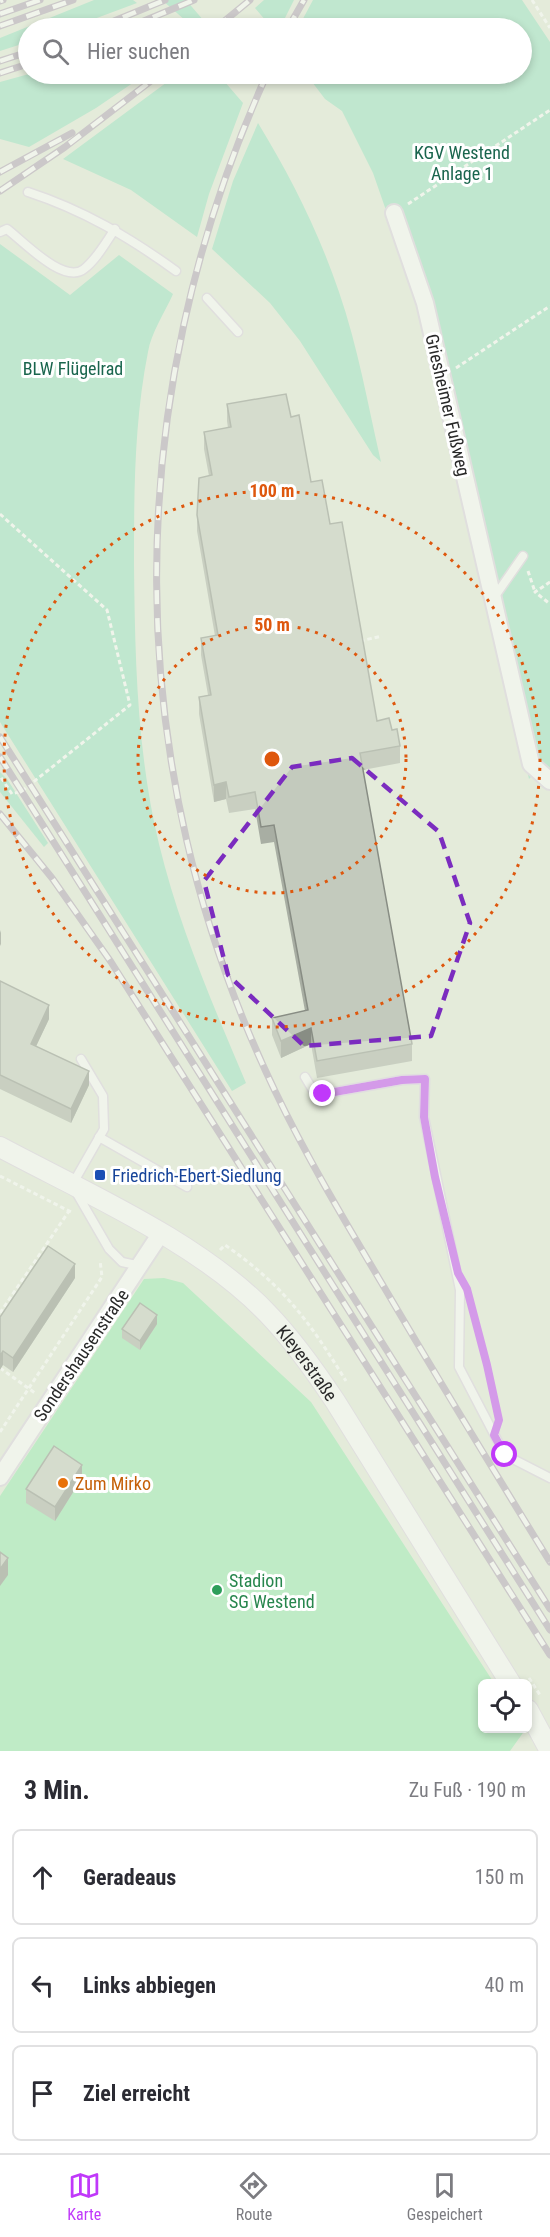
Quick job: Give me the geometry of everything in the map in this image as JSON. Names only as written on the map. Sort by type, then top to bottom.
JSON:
[{"type":"street","name":"Griesheimer Fußweg","points":[[394,213],[424,303],[531,764],[550,781]]},
{"type":"street","name":"Kleyerstraße","points":[[0,1147],[161,1233],[208,1263],[267,1313],[310,1364],[508,1679]]},
{"type":"street","name":"Sondershausenstraße","points":[[0,1477],[161,1233]]},
{"type":"street","points":[[532,1717],[550,1751]]},
{"type":"lane","points":[[28,192],[68,206],[115,229],[176,271]]},
{"type":"lane","points":[[0,232],[7,229],[56,268],[70,274],[82,271],[115,229]]},
{"type":"lane","points":[[207,298],[238,332]]},
{"type":"lane","points":[[493,599],[524,556]]},
{"type":"lane","points":[[81,1059],[104,1096],[104,1130],[72,1185],[109,1249],[122,1262],[141,1266]]},
{"type":"lane","points":[[305,1077],[314,1092],[323,1094],[402,1080],[425,1079],[424,1117],[460,1290],[459,1367],[505,1455],[512,1461],[550,1478]]},
{"type":"lane","points":[[99,1137],[187,1187]]},
{"type":"path","points":[[532,0],[550,28]]},
{"type":"path","points":[[394,213],[550,110]]},
{"type":"path","points":[[442,377],[550,306]]},
{"type":"path","points":[[0,514],[107,610],[130,705],[22,791],[12,794],[0,776]]},
{"type":"path","points":[[524,556],[535,592],[550,604]]},
{"type":"path","points":[[535,592],[550,582]]},
{"type":"path","points":[[360,641],[382,636]]},
{"type":"path","points":[[0,1176],[75,1215]]},
{"type":"path","points":[[0,1313],[69,1211]]},
{"type":"path","points":[[0,1432],[102,1277],[100,1252]]},
{"type":"path","points":[[473,1310],[499,1420],[494,1435]]},
{"type":"path","points":[[0,1368],[49,1403]]},
{"type":"highlighted area","points":[[352,758],[439,832],[470,923],[431,1036],[304,1046],[228,975],[204,881],[292,767]]},
{"type":"green space","points":[[94,0],[133,0],[137,3],[97,18],[49,18]]},
{"type":"green space","points":[[162,0],[186,0],[201,18],[183,18]]},
{"type":"green space","points":[[264,0],[294,0],[285,18],[264,18],[255,8]]},
{"type":"green space","name":"KGV Westend Anlage 1","points":[[313,0],[522,0],[550,42],[550,772],[542,765],[529,779],[419,305],[373,173],[342,111],[325,99],[314,84],[532,84],[532,18],[303,18]]},
{"type":"green space","points":[[18,31],[18,45],[0,51],[0,38]]},
{"type":"green space","points":[[18,77],[18,84],[131,84],[96,108],[29,147],[0,139],[0,82]]},
{"type":"green space","points":[[164,84],[227,84],[243,103],[209,194],[197,237],[131,190],[63,159]]},
{"type":"green space","points":[[258,123],[303,206],[331,270],[352,334],[381,462],[373,455],[300,341],[270,303],[212,249],[233,181]]},
{"type":"green space","name":"BLW Flügelrad","points":[[0,244],[70,295],[119,255],[173,294],[150,345],[143,378],[137,432],[134,565],[139,706],[146,775],[167,875],[198,965],[246,1083],[232,1091],[0,722]]},
{"type":"green space","points":[[0,772],[7,779],[48,843],[44,847],[0,792]]},
{"type":"green space","name":"Stadion SG Westend","points":[[164,1278],[183,1283],[311,1402],[491,1679],[478,1679],[478,1733],[523,1733],[510,1751],[0,1751],[0,1496],[144,1279]]},
{"type":"building","points":[[286,394],[291,417],[299,415],[311,482],[322,480],[330,524],[342,522],[377,721],[389,718],[392,730],[397,729],[400,746],[360,753],[412,1044],[317,1061],[311,1028],[281,1041],[272,1018],[308,1010],[274,825],[261,827],[255,792],[229,797],[226,782],[214,785],[199,697],[211,695],[201,638],[218,635],[197,515],[199,478],[212,475],[204,432],[231,427],[227,404]]},
{"type":"building","points":[[0,981],[49,1005],[31,1044],[89,1071],[71,1109],[0,1075]]},
{"type":"building","points":[[48,1246],[75,1264],[13,1358],[3,1351],[0,1356],[0,1317]]},
{"type":"building","points":[[140,1303],[157,1315],[140,1341],[122,1329]]},
{"type":"building","points":[[54,1446],[82,1465],[55,1507],[26,1489]]},
{"type":"building","points":[[0,1552],[8,1558],[0,1569]]},
{"type":"railway","points":[[0,14],[40,0]]},
{"type":"railway","points":[[22,18],[73,0]]},
{"type":"railway","points":[[121,18],[165,0]]},
{"type":"railway","points":[[151,18],[194,0]]},
{"type":"railway","points":[[228,18],[250,0]]},
{"type":"railway","points":[[294,18],[304,0]]},
{"type":"railway","points":[[0,26],[18,20]]},
{"type":"railway","points":[[0,61],[18,55]]},
{"type":"railway","points":[[0,73],[18,67]]},
{"type":"railway","points":[[0,191],[65,147],[147,84]]},
{"type":"railway","points":[[263,84],[218,198],[184,325],[163,454],[157,583],[164,712],[187,841],[224,967],[287,1116],[355,1239],[550,1562]]},
{"type":"railway","points":[[0,172],[72,133]]},
{"type":"railway","points":[[0,737],[550,1609]]},
{"type":"railway","points":[[0,757],[550,1630]]},
{"type":"railway","points":[[0,814],[52,878],[111,962],[550,1655]]},
{"type":"place","name":"Friedrich-Ebert-Siedlung","points":[[100,1175]]},
{"type":"place","name":"Zum Mirko","points":[[63,1483]]},
{"type":"place","name":"Stadion SG Westend","points":[[217,1590]]},
{"type":"route","points":[[323,1094],[402,1080],[425,1079],[424,1117],[435,1177],[458,1273],[467,1289],[487,1365],[499,1420],[494,1435],[505,1455]]}]
